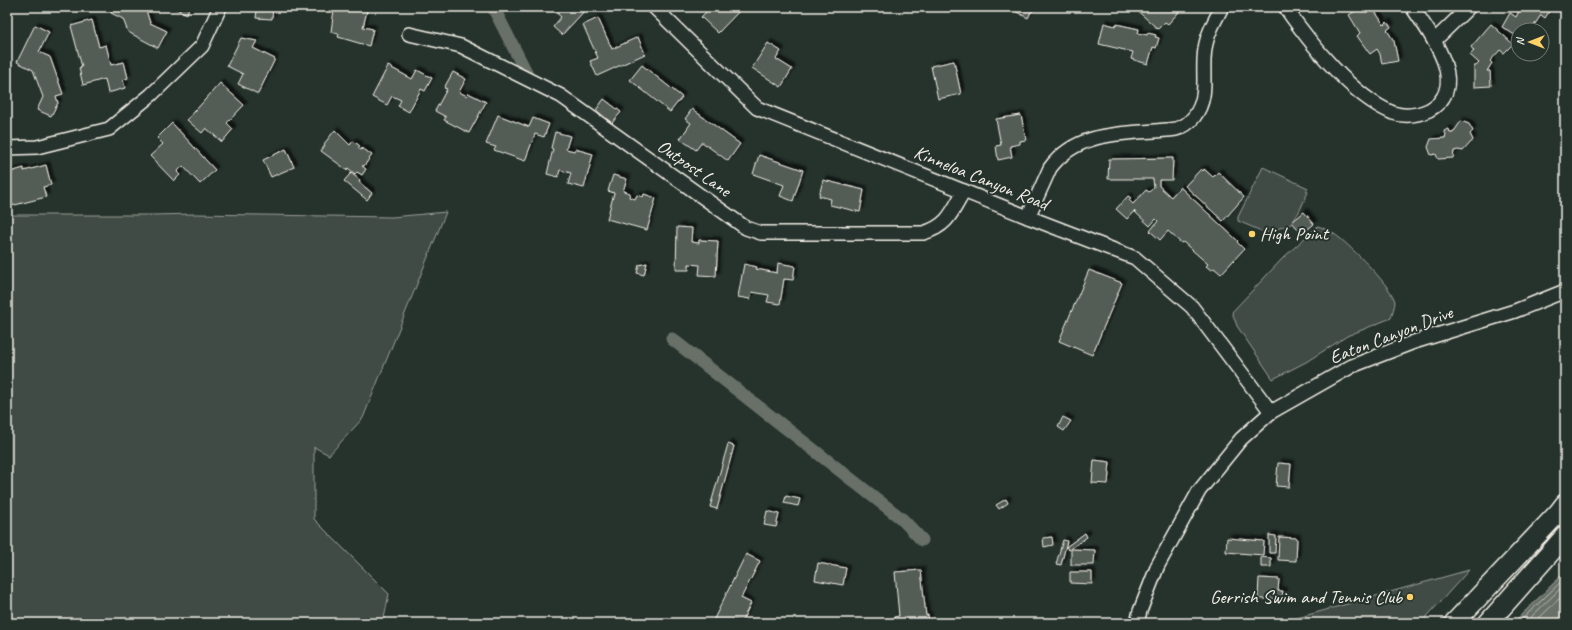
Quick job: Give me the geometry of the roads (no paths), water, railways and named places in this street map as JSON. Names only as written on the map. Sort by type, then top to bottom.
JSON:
[{"type":"main road","points":[[1454,623],[1565,504]]},
{"type":"main road","points":[[1488,623],[1565,536]]},
{"type":"street","points":[[7,148],[37,147],[108,129],[151,95],[202,46],[220,7]]},
{"type":"street","name":"Kinneloa Canyon Road","points":[[654,7],[757,108],[1028,217],[1135,258],[1192,307],[1271,412]]},
{"type":"street","points":[[1028,217],[1050,168],[1055,161],[1070,149],[1098,137],[1176,129],[1186,125],[1191,120],[1201,106],[1204,98],[1204,50],[1206,40],[1222,7]]},
{"type":"street","points":[[1285,7],[1321,53],[1341,74],[1372,101],[1398,114],[1406,115],[1423,112],[1438,102],[1444,94],[1447,85],[1447,68],[1434,41],[1412,7]]},
{"type":"street","points":[[1434,41],[1469,7]]},
{"type":"street","name":"Outpost Lane","points":[[409,34],[461,46],[561,96],[746,228],[761,233],[923,233],[941,225],[949,218],[964,191]]},
{"type":"street","name":"Eaton Canyon Drive","points":[[1137,623],[1140,611],[1158,565],[1199,491],[1241,439],[1271,412],[1352,366],[1414,342],[1515,312],[1565,291]]},
{"type":"water","points":[[1565,572],[1565,623],[1513,623]]},
{"type":"waterway","points":[[493,7],[526,72]]},
{"type":"waterway","points":[[672,339],[902,519],[922,540]]},
{"type":"place","name":"High Point","points":[[1252,234]]},
{"type":"place","name":"Gerrish Swim and Tennis Club","points":[[1410,597]]}]
